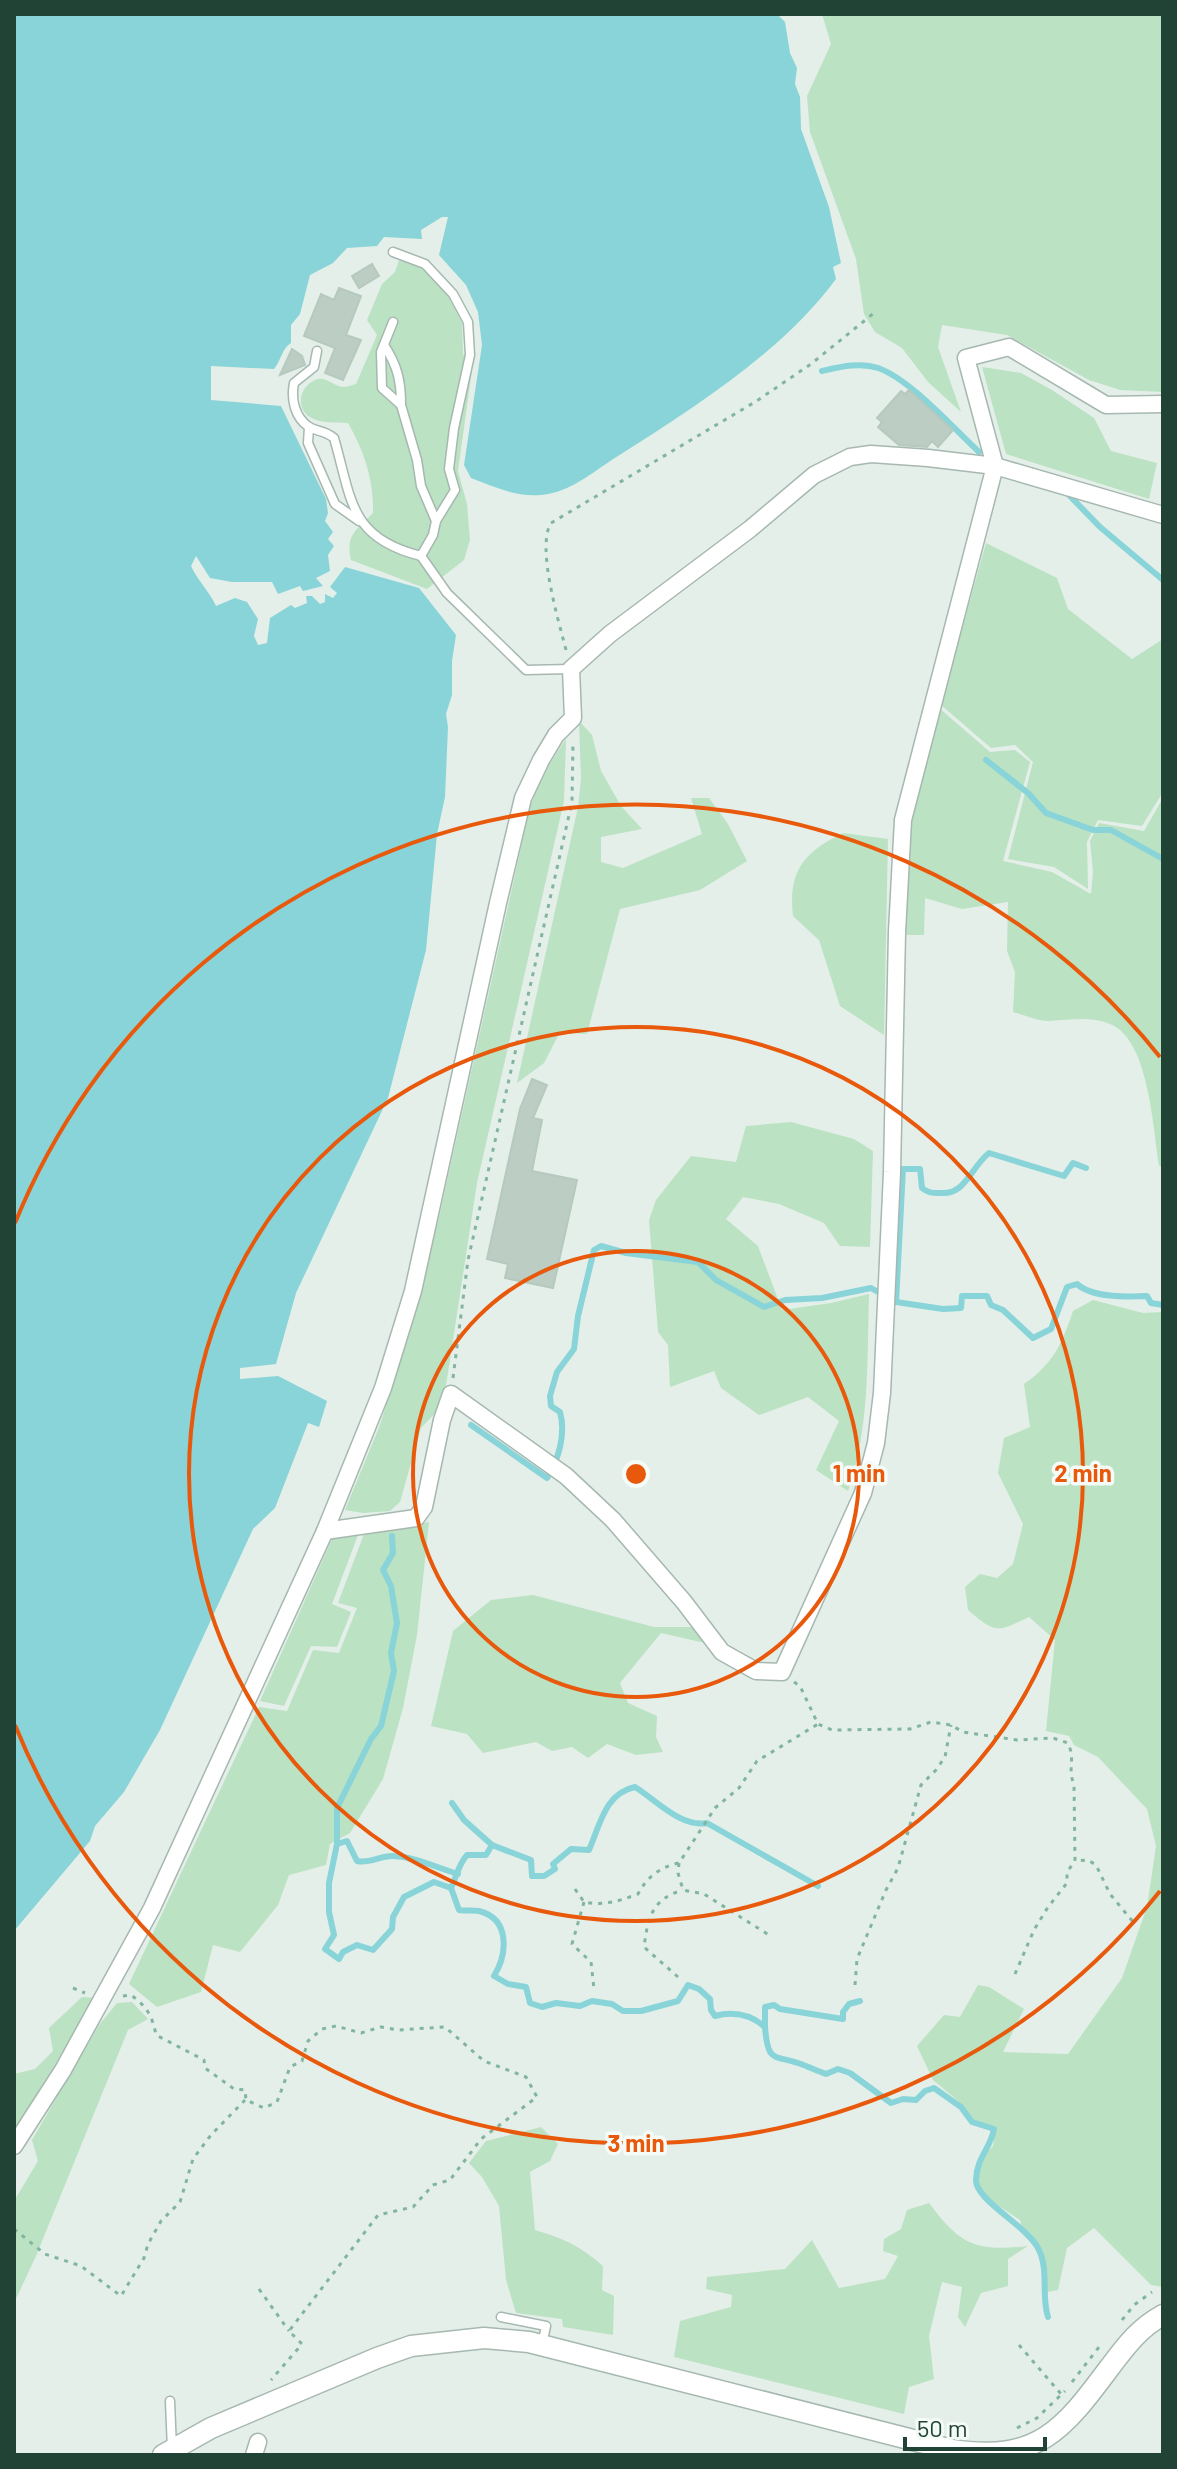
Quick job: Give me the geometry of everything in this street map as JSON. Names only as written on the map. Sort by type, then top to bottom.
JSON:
[{"type":"street","points":[[325,1531],[416,1518],[424,1507],[442,1420],[451,1394],[566,1476],[613,1520],[684,1602],[722,1652],[756,1671],[782,1672],[863,1493],[876,1443],[882,1393],[892,1172],[897,932],[903,820],[995,466],[966,358],[1009,347],[1106,405],[1163,404]]},
{"type":"street","points":[[14,2146],[63,2070],[152,1908],[325,1531],[383,1388],[413,1291],[523,798],[548,748],[573,718],[571,669],[610,634],[750,529],[814,475],[850,457],[885,455],[995,466],[1163,515]]},
{"type":"street","points":[[168,2452],[211,2428],[377,2358],[411,2346],[484,2338],[542,2346],[981,2455],[1014,2450],[1042,2441],[1062,2427],[1133,2336],[1163,2315]]},
{"type":"lane","points":[[393,252],[425,264],[453,294],[468,322],[470,355],[454,428],[449,469],[455,490],[436,521],[433,535],[421,556]]},
{"type":"lane","points":[[393,322],[381,352],[382,388],[401,405]]},
{"type":"lane","points":[[384,345],[395,363],[401,382],[401,405],[421,486],[436,521]]},
{"type":"lane","points":[[317,351],[314,367],[294,383],[295,410],[309,427],[325,430],[334,438],[360,522]]},
{"type":"lane","points":[[309,427],[308,443],[335,504],[377,538],[400,551],[421,556],[447,593],[526,670],[571,669]]},
{"type":"lane","points":[[501,2317],[546,2326],[542,2346]]},
{"type":"lane","points":[[168,2452],[170,2401]]},
{"type":"path","points":[[571,669],[552,593],[546,532],[551,523],[755,402],[811,364],[874,313]]},
{"type":"path","points":[[451,1394],[468,1260],[572,802],[573,718]]},
{"type":"path","points":[[782,1672],[800,1686],[818,1724],[832,1730],[910,1729],[931,1722],[951,1725],[963,1732],[1017,1740],[1053,1738],[1068,1743],[1074,1755],[1070,1776],[1074,1784],[1075,1861],[1067,1872],[1067,1883],[1034,1930],[1015,1974]]},
{"type":"path","points":[[683,1890],[678,1873],[679,1863],[715,1808],[739,1788],[757,1761],[818,1724]]},
{"type":"path","points":[[855,1985],[857,1959],[898,1868],[921,1785],[945,1757],[951,1725]]},
{"type":"path","points":[[1075,1861],[1088,1860],[1096,1865],[1110,1894],[1134,1923]]},
{"type":"path","points":[[584,1902],[614,1903],[638,1894],[645,1880],[666,1866],[679,1863]]},
{"type":"path","points":[[575,1889],[584,1902]]},
{"type":"path","points":[[678,1977],[644,1947],[647,1926],[658,1902],[668,1894],[683,1890],[704,1894],[769,1935]]},
{"type":"path","points":[[584,1902],[572,1944],[591,1962],[594,1989]]},
{"type":"path","points":[[102,1998],[131,1995],[152,2016],[156,2035],[204,2060],[205,2068],[234,2089],[245,2090],[246,2100]]},
{"type":"path","points":[[246,2100],[264,2108],[277,2102],[290,2067],[302,2061],[308,2041],[322,2029],[336,2026],[361,2033],[381,2027],[398,2030],[445,2027],[484,2061],[526,2077],[537,2097],[481,2139],[450,2180],[433,2185],[413,2207],[378,2215],[289,2331]]},
{"type":"path","points":[[14,2229],[45,2254],[81,2266],[121,2296],[144,2258],[161,2221],[180,2202],[193,2159],[220,2125],[246,2100]]},
{"type":"path","points":[[259,2289],[302,2344],[271,2381],[262,2406]]},
{"type":"path","points":[[1117,2326],[1134,2305],[1152,2292]]},
{"type":"path","points":[[1015,2428],[1037,2418],[1061,2394],[1102,2343]]},
{"type":"path","points":[[1019,2345],[1061,2394]]},
{"type":"green space","points":[[822,14],[1163,14],[1163,392],[1120,390],[1089,380],[1007,335],[942,325],[938,347],[961,412],[928,382],[902,348],[875,332],[864,314],[856,259],[810,132],[807,96],[831,44]]},
{"type":"green space","points":[[399,260],[422,268],[448,296],[462,323],[463,354],[472,370],[458,471],[467,504],[470,540],[464,560],[427,589],[351,560],[351,538],[373,513],[367,466],[348,423],[314,419],[301,404],[305,388],[318,379],[343,387],[356,384],[377,335],[367,320],[382,284],[395,272]]},
{"type":"green space","points":[[982,367],[1021,373],[1052,390],[1094,418],[1111,451],[1157,463],[1149,499],[1006,454]]},
{"type":"green space","points":[[986,543],[1057,578],[1068,609],[1132,659],[1163,639],[1163,792],[1142,826],[1098,820],[1087,842],[1088,889],[1054,867],[1008,859],[1033,762],[1015,745],[991,748],[941,705]]},
{"type":"green space","points":[[939,708],[990,752],[1015,750],[1030,762],[1003,861],[1052,872],[1091,894],[1093,872],[1090,841],[1099,823],[1144,831],[1163,798],[1163,1169],[1159,1165],[1141,1066],[1123,1033],[1110,1024],[1095,1020],[1044,1021],[1013,1012],[1015,972],[1007,951],[1008,902],[962,909],[925,898],[924,935],[902,935],[912,813]]},
{"type":"green space","points":[[579,721],[592,735],[601,771],[621,806],[642,829],[601,837],[601,862],[623,868],[702,834],[691,798],[709,798],[728,824],[747,861],[700,890],[620,909],[587,1034],[560,1032],[544,1063],[517,1083],[578,807],[581,779]]},
{"type":"green space","points":[[566,739],[564,801],[477,1183],[443,1405],[421,1428],[400,1502],[390,1511],[363,1513],[345,1510],[380,1425],[418,1301],[530,807],[542,776]]},
{"type":"green space","points":[[843,833],[888,839],[884,1035],[840,1006],[819,940],[793,916],[793,887],[802,865],[818,848]]},
{"type":"green space","points":[[791,1122],[854,1139],[873,1151],[870,1247],[840,1246],[824,1223],[779,1204],[743,1197],[726,1219],[758,1246],[782,1310],[869,1294],[864,1418],[848,1491],[816,1470],[839,1421],[808,1397],[759,1415],[721,1388],[714,1371],[670,1387],[668,1345],[658,1332],[649,1220],[656,1200],[691,1156],[736,1162],[746,1126]]},
{"type":"green space","points":[[1093,1300],[1143,1313],[1163,1312],[1163,2287],[1151,2285],[1094,2228],[1067,2248],[1058,2290],[1047,2292],[1043,2256],[1036,2241],[1023,2230],[1020,2220],[986,2197],[978,2183],[981,2158],[993,2146],[996,2127],[973,2120],[957,2100],[933,2080],[917,2046],[944,2015],[960,2017],[978,1985],[989,1987],[1024,2009],[1003,2052],[1068,2054],[1122,1978],[1147,1907],[1156,1846],[1147,1809],[1098,1757],[1074,1745],[1069,1736],[1046,1731],[1055,1640],[1029,1617],[1003,1628],[991,1627],[968,1610],[965,1587],[980,1574],[997,1578],[1013,1564],[1023,1524],[998,1473],[1004,1438],[1030,1427],[1024,1384],[1042,1369],[1055,1352],[1073,1311]]},
{"type":"green space","points":[[429,1522],[417,1635],[403,1708],[383,1779],[350,1833],[330,1844],[326,1865],[289,1875],[278,1905],[240,1952],[213,1945],[201,1992],[157,2007],[129,1984],[259,1707],[287,1711],[313,1650],[339,1653],[357,1608],[338,1603],[364,1534]]},
{"type":"green space","points":[[358,1535],[332,1604],[351,1612],[337,1647],[311,1646],[284,1706],[260,1701],[333,1537]]},
{"type":"green space","points":[[533,1595],[654,1627],[696,1627],[705,1643],[661,1633],[620,1683],[628,1703],[657,1716],[656,1737],[663,1752],[636,1755],[607,1744],[588,1758],[572,1747],[552,1751],[536,1742],[483,1753],[467,1734],[431,1726],[453,1631],[491,1600]]},
{"type":"green space","points":[[82,1997],[96,1998],[14,2131],[14,2074],[35,2069],[53,2051],[49,2028]]},
{"type":"green space","points":[[132,2002],[148,2019],[128,2030],[14,2303],[14,2201],[38,2161],[32,2140],[99,2025],[117,2003]]},
{"type":"green space","points":[[541,2127],[558,2144],[550,2161],[530,2172],[535,2230],[571,2244],[603,2266],[602,2290],[614,2296],[613,2335],[563,2327],[562,2319],[516,2313],[506,2280],[499,2206],[482,2177],[469,2163],[486,2141]]},
{"type":"green space","points":[[929,2203],[950,2228],[971,2242],[995,2248],[1028,2246],[1008,2259],[1008,2286],[981,2293],[965,2327],[958,2317],[962,2287],[942,2282],[929,2336],[934,2379],[909,2387],[904,2414],[674,2357],[680,2321],[731,2307],[732,2295],[706,2289],[707,2277],[785,2269],[812,2240],[839,2288],[885,2279],[898,2256],[883,2251],[884,2239],[901,2229],[907,2210]]},
{"type":"water","points":[[14,14],[777,14],[785,22],[790,53],[797,68],[795,84],[800,97],[801,129],[829,207],[841,263],[833,267],[836,279],[814,306],[790,331],[735,377],[584,478],[548,494],[518,494],[500,489],[471,478],[464,465],[482,345],[478,312],[466,285],[439,255],[448,217],[442,217],[421,230],[422,239],[384,237],[377,246],[347,248],[333,263],[310,275],[300,314],[291,325],[291,343],[274,369],[211,366],[211,400],[281,406],[326,499],[328,513],[325,521],[333,532],[328,539],[334,546],[328,555],[330,571],[316,578],[323,586],[303,591],[300,586],[278,594],[272,582],[232,582],[210,578],[196,556],[191,566],[216,606],[235,598],[247,602],[258,619],[254,636],[258,645],[267,643],[270,618],[291,605],[295,608],[307,603],[306,596],[312,596],[320,604],[325,602],[325,594],[333,598],[337,593],[330,587],[345,567],[419,588],[456,635],[452,695],[446,714],[445,797],[437,834],[426,950],[388,1098],[296,1293],[276,1364],[240,1368],[240,1379],[278,1376],[327,1401],[319,1427],[308,1423],[275,1508],[253,1529],[160,1730],[124,1792],[95,1826],[90,1841],[14,1931]]},
{"type":"building","points":[[372,264],[379,276],[359,288],[352,276]]},
{"type":"building","points":[[339,288],[361,296],[346,335],[361,340],[343,380],[325,373],[335,348],[304,336],[321,294],[334,300]]},
{"type":"building","points":[[292,349],[302,356],[305,365],[280,375]]},
{"type":"building","points":[[909,390],[953,430],[938,447],[932,441],[927,447],[899,445],[878,427],[882,422],[877,418],[901,391],[905,394]]},
{"type":"building","points":[[532,1079],[547,1085],[533,1118],[542,1120],[532,1171],[577,1180],[553,1288],[505,1278],[508,1264],[487,1259],[520,1109]]},
{"type":"waterway","points":[[822,371],[864,365],[890,374],[917,393],[979,452]]},
{"type":"waterway","points":[[1068,494],[1100,527],[1163,580]]},
{"type":"waterway","points":[[986,760],[1028,793],[1046,813],[1093,830],[1111,830],[1163,859]]},
{"type":"waterway","points":[[896,1302],[903,1169],[920,1169],[922,1188],[940,1193],[956,1190],[989,1153],[1064,1176],[1073,1163],[1086,1168]]},
{"type":"waterway","points":[[471,1425],[547,1478],[562,1437],[560,1412],[551,1406],[550,1396],[557,1372],[574,1349],[578,1316],[594,1250],[601,1246],[626,1253],[698,1262],[716,1280],[764,1307],[785,1300],[822,1298],[871,1288],[896,1302],[943,1309],[961,1308],[962,1296],[987,1296],[991,1305],[1003,1310],[1033,1338],[1051,1329],[1067,1287],[1077,1284],[1100,1294],[1147,1296],[1151,1303],[1163,1305]]},
{"type":"waterway","points":[[392,1536],[393,1553],[383,1570],[391,1586],[397,1623],[391,1653],[394,1671],[381,1726],[371,1739],[337,1808],[337,1844],[329,1883],[329,1912],[334,1935],[325,1949],[339,1959],[343,1952],[357,1945],[373,1950],[392,1929],[393,1917],[404,1897],[434,1882],[451,1888],[467,1855],[486,1855],[492,1845],[531,1860],[532,1876],[544,1876],[555,1869],[553,1864],[571,1849],[589,1850],[610,1803],[625,1790],[635,1787],[678,1817],[707,1823],[818,1886]]},
{"type":"waterway","points":[[452,1803],[464,1820],[492,1845]]},
{"type":"waterway","points":[[337,1844],[347,1841],[357,1861],[402,1857],[458,1874]]},
{"type":"waterway","points":[[451,1888],[459,1910],[479,1911],[497,1922],[503,1948],[494,1976],[508,1984],[526,1987],[530,2003],[542,2007],[556,2003],[580,2006],[592,2001],[612,2004],[623,2011],[641,2011],[678,2001],[688,1985],[699,1989],[710,1999],[715,2016],[742,2015],[765,2027],[770,2052],[778,2058],[826,2074],[838,2069],[850,2073],[891,2103],[903,2099],[916,2100],[925,2091],[934,2088],[961,2107],[972,2122],[994,2129],[979,2165],[978,2188],[1025,2232],[1039,2250],[1044,2266],[1048,2317]]},
{"type":"waterway","points":[[765,2027],[765,2007],[774,2005],[780,2009],[843,2019],[843,2012],[849,2004],[860,2001]]}]
